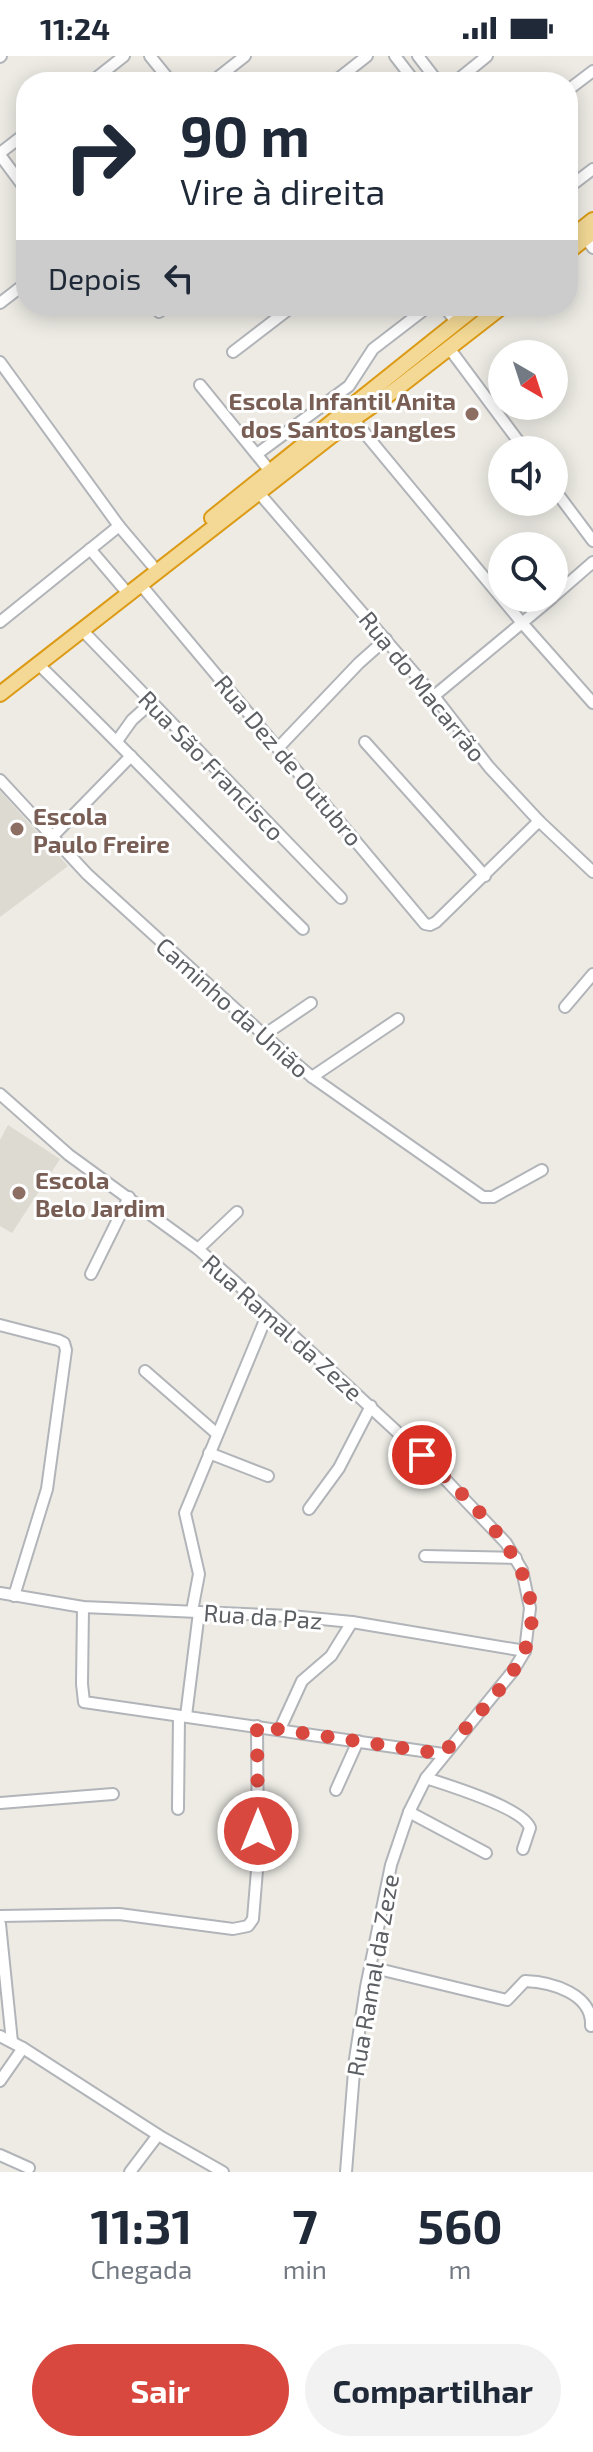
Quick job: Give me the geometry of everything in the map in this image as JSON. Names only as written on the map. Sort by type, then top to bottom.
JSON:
[{"type":"highway","points":[[0,683],[124,589],[464,316]]},
{"type":"highway","points":[[0,694],[490,316]]},
{"type":"highway","points":[[412,356],[413,364],[422,370]]},
{"type":"street","points":[[104,72],[124,56]]},
{"type":"street","points":[[150,56],[163,72]]},
{"type":"street","points":[[225,72],[245,56]]},
{"type":"street","points":[[347,72],[367,56]]},
{"type":"street","points":[[395,56],[407,72]]},
{"type":"street","points":[[418,56],[430,72]]},
{"type":"street","points":[[467,72],[487,56]]},
{"type":"street","points":[[16,141],[0,154],[16,176]]},
{"type":"street","points":[[0,303],[16,291]]},
{"type":"street","points":[[233,352],[280,316]]},
{"type":"street","points":[[257,454],[349,386],[373,349],[416,316]]},
{"type":"street","points":[[452,316],[456,322]]},
{"type":"street","points":[[449,348],[515,436]]},
{"type":"street","points":[[0,362],[119,526],[152,565]]},
{"type":"street","points":[[200,385],[270,471]]},
{"type":"street","points":[[353,419],[523,624],[593,703]]},
{"type":"street","name":"Rua do Macarrão","points":[[259,493],[434,696],[489,767],[539,821],[593,872]]},
{"type":"street","points":[[568,508],[593,541]]},
{"type":"street","points":[[0,622],[119,526]]},
{"type":"street","points":[[90,549],[124,589]]},
{"type":"street","points":[[568,584],[593,562]]},
{"type":"street","name":"Rua Dez de Outubro","points":[[141,585],[417,916],[430,925],[439,920],[485,876]]},
{"type":"street","points":[[434,696],[536,612]]},
{"type":"street","name":"Rua São Francisco","points":[[83,631],[341,898]]},
{"type":"street","points":[[278,748],[386,639]]},
{"type":"street","points":[[38,664],[117,741],[214,844],[303,929]]},
{"type":"street","points":[[117,741],[132,720],[152,702]]},
{"type":"street","points":[[365,742],[485,876],[539,821]]},
{"type":"street","points":[[51,838],[131,756]]},
{"type":"street","name":"Caminho da União","points":[[0,780],[51,838],[122,907],[312,1077],[481,1196],[493,1197],[542,1170]]},
{"type":"street","points":[[565,1007],[593,974]]},
{"type":"street","points":[[264,1035],[311,1003]]},
{"type":"street","points":[[312,1077],[398,1019]]},
{"type":"street","name":"Rua Ramal da Zeze","points":[[0,1094],[69,1155],[198,1249],[371,1406],[460,1493],[516,1558],[524,1576],[530,1608],[525,1651],[513,1671],[426,1778],[409,1812],[391,1865],[355,2059],[346,2172]]},
{"type":"street","points":[[91,1274],[129,1197]]},
{"type":"street","points":[[198,1249],[237,1212]]},
{"type":"street","points":[[178,1809],[182,1716],[199,1574],[185,1513],[268,1313]]},
{"type":"street","points":[[0,1325],[54,1338],[64,1343],[66,1357],[52,1465],[14,1596]]},
{"type":"street","points":[[145,1371],[216,1433]]},
{"type":"street","points":[[309,1509],[345,1458],[371,1406]]},
{"type":"street","points":[[209,1453],[268,1476]]},
{"type":"street","points":[[425,1556],[516,1558]]},
{"type":"street","name":"Rua da Paz","points":[[0,1593],[83,1607],[291,1616],[352,1622],[525,1651]]},
{"type":"street","points":[[83,1607],[84,1702],[443,1754]]},
{"type":"street","points":[[280,1729],[302,1681],[331,1656],[352,1622]]},
{"type":"street","points":[[0,1916],[119,1914],[233,1929],[241,1929],[251,1923],[258,1858],[257,1726]]},
{"type":"street","points":[[336,1790],[358,1741]]},
{"type":"street","points":[[426,1778],[481,1796],[526,1820],[530,1828],[523,1849]]},
{"type":"street","points":[[0,1803],[113,1794]]},
{"type":"street","points":[[409,1812],[486,1853]]},
{"type":"street","points":[[0,1924],[12,2042]]},
{"type":"street","points":[[370,1967],[507,2000],[525,1981],[564,1989],[586,2005],[591,2015],[591,2026]]},
{"type":"street","points":[[0,2036],[216,2170]]},
{"type":"street","points":[[0,2081],[23,2048]]},
{"type":"street","points":[[130,2172],[158,2135]]},
{"type":"street","points":[[0,2155],[29,2168]]},
{"type":"shaded area","name":"Escola Paulo Freire","points":[[0,791],[68,866],[0,917]]},
{"type":"shaded area","name":"Escola Belo Jardim","points":[[8,1125],[60,1159],[12,1233],[0,1226],[0,1140]]},
{"type":"place","name":"Escola Infantil Anita dos Santos Jangles","points":[[472,414]]},
{"type":"place","name":"Escola Paulo Freire","points":[[17,829]]},
{"type":"place","name":"Escola Belo Jardim","points":[[19,1193]]},
{"type":"route","points":[[258,1831],[257,1726],[443,1754],[513,1671],[525,1651],[530,1608],[519,1562],[511,1549],[422,1455]]}]
